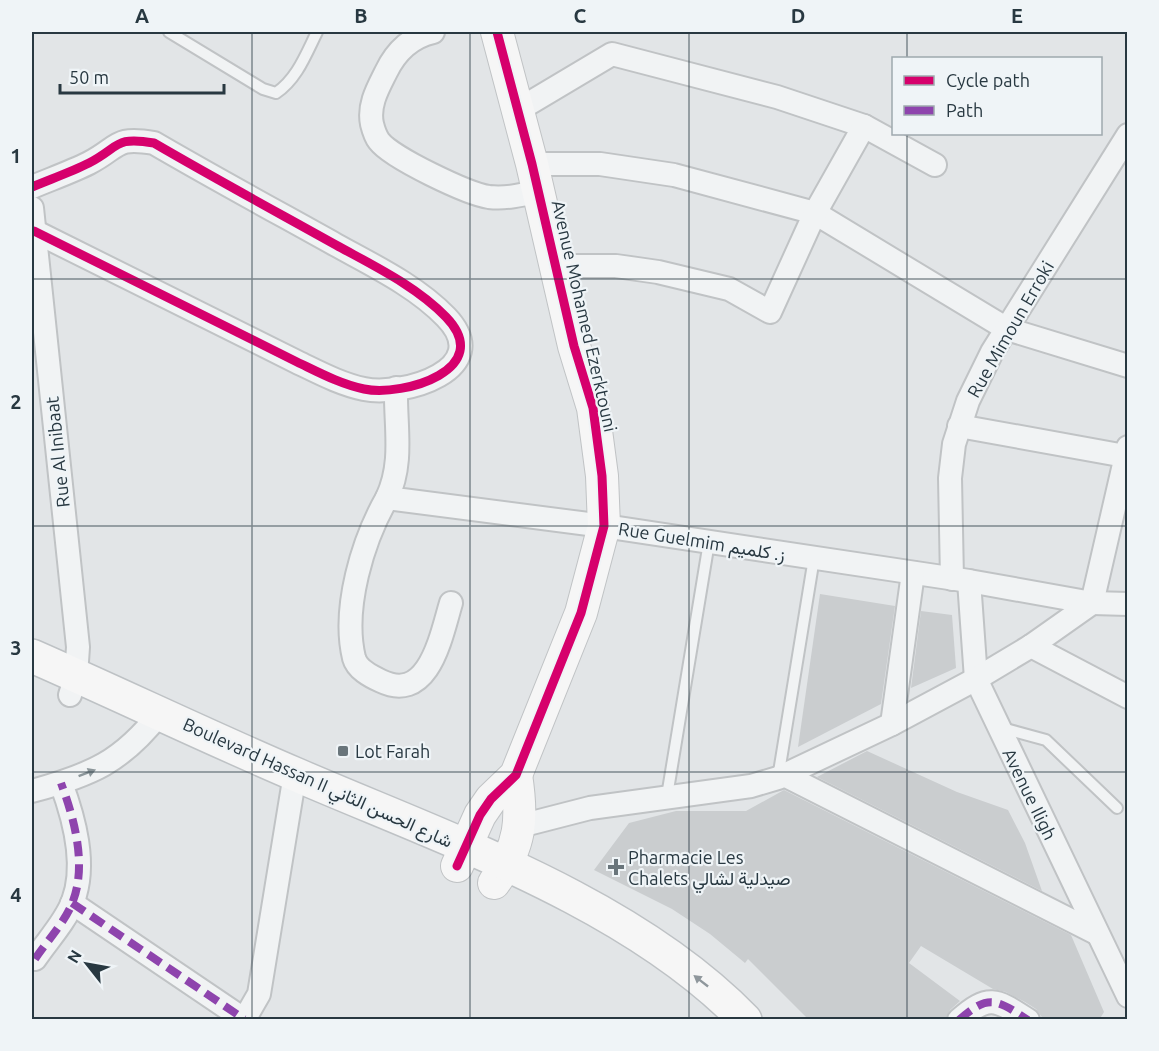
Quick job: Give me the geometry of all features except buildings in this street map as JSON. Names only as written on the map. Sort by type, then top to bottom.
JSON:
[{"type":"main road","name":"Boulevard Hassan II شارع الحسن الثاني","points":[[32,656],[73,685],[500,874],[540,903],[608,941],[714,1020]]},
{"type":"main road","name":"Boulevard Hassan II شارع الحسن الثاني","points":[[32,677],[73,685]]},
{"type":"main road","name":"Boulevard Hassan II شارع الحسن الثاني","points":[[500,874],[547,884],[642,937],[708,987],[745,1020]]},
{"type":"street","points":[[433,32],[419,35],[406,44],[386,73],[373,99],[372,123],[379,141],[407,160],[467,192],[506,198],[536,178],[600,164],[674,175],[815,213],[1007,329],[1128,366]]},
{"type":"street","name":"Avenue Mohamed Ezerktouni","points":[[460,855],[491,799],[516,775],[581,613],[604,526],[602,476],[593,408],[574,346],[536,178],[497,32]]},
{"type":"street","points":[[518,110],[612,54],[777,97],[864,126],[935,165]]},
{"type":"street","points":[[556,266],[616,266],[658,272],[729,289],[770,312],[815,213],[864,126]]},
{"type":"street","name":"Rue Mimoun Erroki","points":[[960,580],[950,478],[959,426],[979,376],[1128,135]]},
{"type":"street","points":[[32,187],[91,162],[117,143],[132,139],[154,143],[380,269],[418,294],[447,318],[460,339],[461,354],[452,369],[413,386],[366,389],[336,380],[34,231]]},
{"type":"street","name":"Rue Al Inibaat","points":[[32,208],[36,297],[78,646],[73,685]]},
{"type":"street","points":[[396,388],[395,417],[399,449],[396,481],[371,525],[358,570],[351,622],[354,659],[362,670],[375,678],[398,687],[409,686],[420,676],[437,650],[451,603]]},
{"type":"street","points":[[520,826],[579,811],[667,796],[741,787],[781,776],[892,724],[976,679],[1031,646],[1092,603],[1126,451],[959,426]]},
{"type":"street","name":"Rue Guelmim ز. كلميم","points":[[387,498],[604,526],[960,580],[1092,603],[1128,604]]},
{"type":"street","points":[[892,724],[913,573]]},
{"type":"street","name":"Avenue Iligh","points":[[960,580],[976,679],[1128,996]]},
{"type":"street","points":[[1031,646],[1128,697]]},
{"type":"street","points":[[32,791],[60,783],[112,762],[154,720]]},
{"type":"street","name":"Avenue Mohamed Ezerktouni","points":[[500,874],[520,826],[516,775]]},
{"type":"street","points":[[781,776],[1096,933]]},
{"type":"street","points":[[35,959],[72,903],[78,880],[77,849],[68,803],[60,783]]},
{"type":"street","points":[[72,903],[244,1019],[259,994],[294,783]]},
{"type":"street","points":[[959,1020],[985,1001],[998,1001],[1028,1020]]},
{"type":"lane","points":[[169,32],[263,89],[276,93],[285,87],[296,73],[317,32]]},
{"type":"lane","points":[[667,796],[709,542]]},
{"type":"lane","points":[[781,776],[814,558]]},
{"type":"lane","points":[[998,728],[1046,740],[1117,808]]},
{"type":"marked path","points":[[35,959],[66,916],[77,887],[79,872],[77,841],[61,783]]},
{"type":"marked path","points":[[72,903],[244,1019]]},
{"type":"marked path","points":[[959,1020],[978,1006],[993,1002],[1028,1020]]},
{"type":"cycle path","points":[[457,866],[480,815],[491,799],[516,775],[581,613],[604,526],[602,476],[593,408],[574,346],[532,164],[497,32]]},
{"type":"cycle path","points":[[32,187],[89,163],[118,144],[131,141],[154,143],[408,286],[446,317],[458,335],[460,351],[453,365],[439,376],[421,383],[381,390],[355,387],[297,362],[34,231]]},
{"type":"place","name":"Lot Farah","points":[[343,751]]},
{"type":"place","name":"Pharmacie Les Chalets صيدلية لشالي","points":[[616,867]]}]
